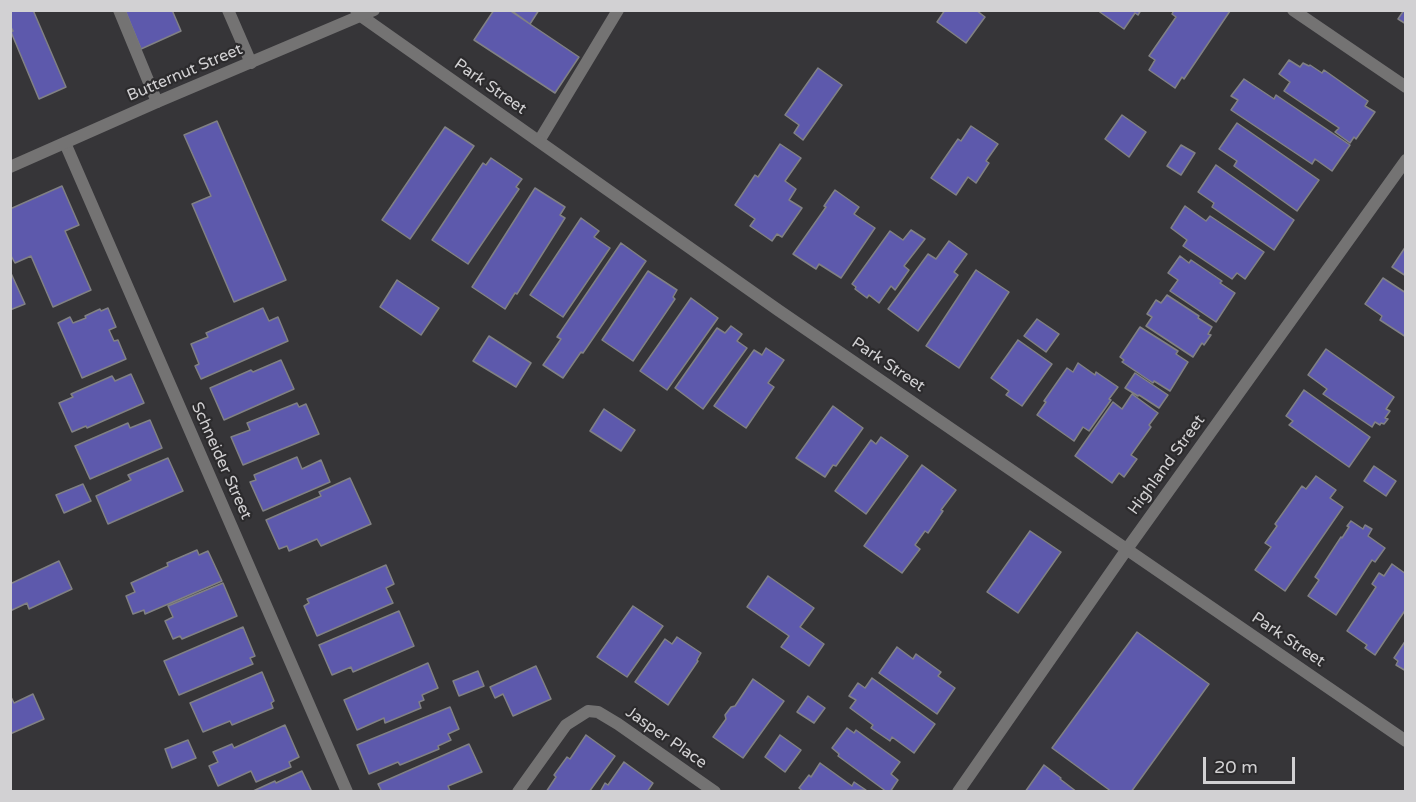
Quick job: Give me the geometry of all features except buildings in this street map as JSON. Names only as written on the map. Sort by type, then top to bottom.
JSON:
[{"type":"street","points":[[119,10],[157,102]]},
{"type":"street","points":[[228,10],[251,63]]},
{"type":"street","name":"Butternut Street","points":[[10,166],[251,63],[358,13],[374,10]]},
{"type":"street","points":[[539,141],[618,10]]},
{"type":"street","points":[[1293,10],[1406,87]]},
{"type":"street","name":"Park Street","points":[[358,13],[778,310],[1406,741]]},
{"type":"street","name":"Schneider Street","points":[[65,143],[346,792]]},
{"type":"street","name":"Highland Street","points":[[958,792],[1127,549],[1406,160]]},
{"type":"street","name":"Jasper Place","points":[[518,792],[566,725],[588,711],[598,712],[618,724],[715,792]]}]
